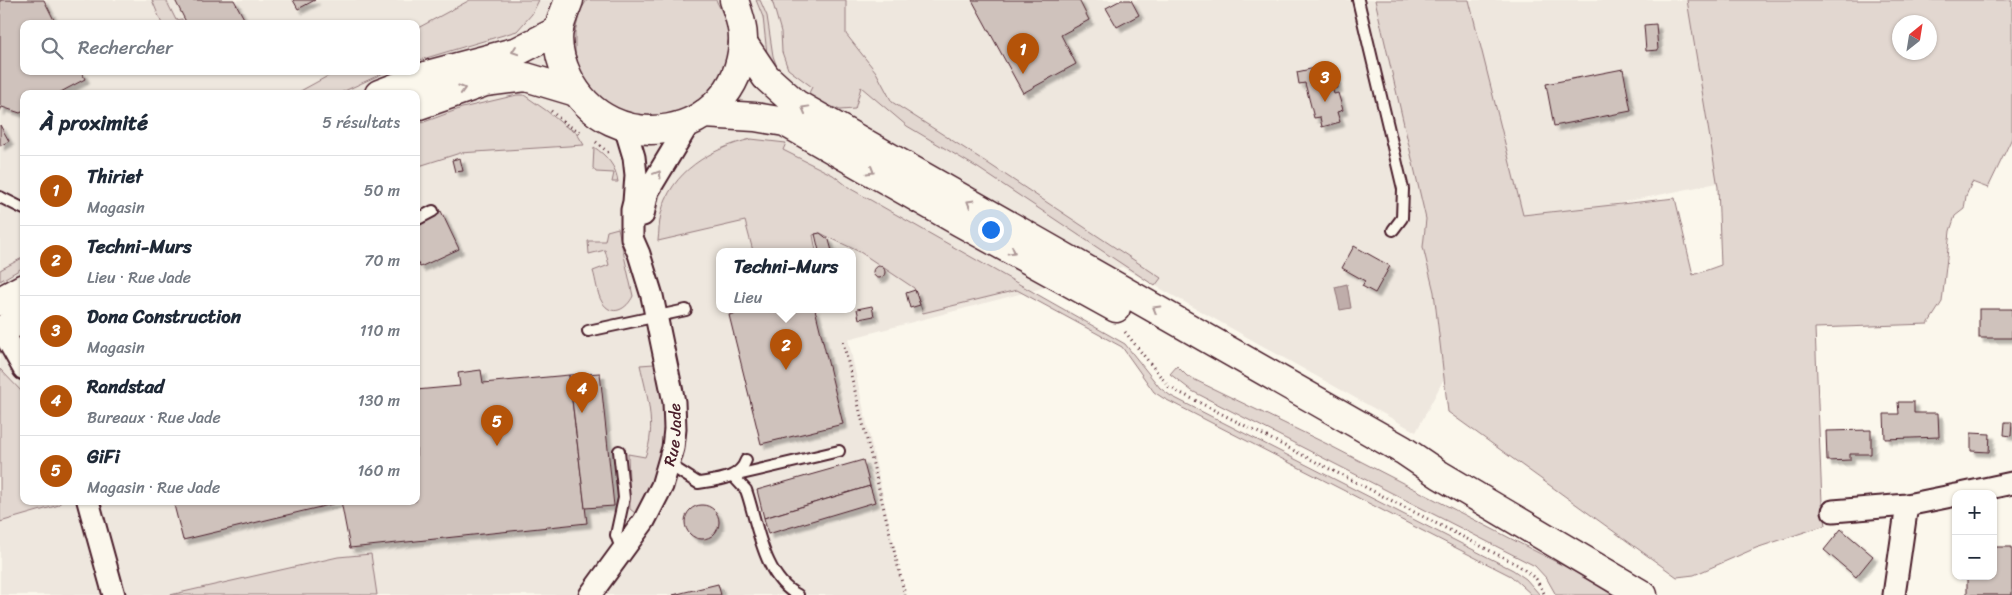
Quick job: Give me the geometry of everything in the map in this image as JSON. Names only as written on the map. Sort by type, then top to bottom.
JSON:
[{"type":"main road","points":[[569,0],[559,30],[559,47],[562,63],[576,92],[597,114],[625,127],[657,131],[673,128],[697,119],[714,106],[732,83],[741,60],[743,43],[742,22],[734,0]]},
{"type":"main road","points":[[389,90],[431,74],[518,51],[559,30]]},
{"type":"main road","points":[[743,43],[766,77],[796,104],[1403,450],[1440,475],[1643,595]]},
{"type":"main road","points":[[420,105],[486,82],[526,77],[576,92]]},
{"type":"main road","points":[[697,119],[755,117],[785,122],[960,222],[1198,353],[1402,462],[1440,475]]},
{"type":"main road","points":[[0,301],[20,290]]},
{"type":"street","name":"Rue Jade","points":[[639,254],[644,240],[643,215],[648,191],[697,119]]},
{"type":"street","name":"Rue Jade","points":[[590,595],[644,521],[662,486],[670,465],[675,429],[674,402],[656,316],[639,254],[632,238],[632,210],[636,175],[634,157],[625,127]]},
{"type":"street","points":[[9,326],[20,358]]},
{"type":"street","points":[[1980,490],[2012,483]]},
{"type":"street","points":[[1833,511],[1907,505],[1952,496]]},
{"type":"street","points":[[89,505],[114,595]]},
{"type":"street","points":[[1894,595],[1907,505]]},
{"type":"lane","points":[[1358,0],[1403,189],[1402,218],[1393,230]]},
{"type":"lane","points":[[0,197],[20,207]]},
{"type":"lane","points":[[420,218],[433,211]]},
{"type":"lane","points":[[588,331],[686,310]]},
{"type":"lane","points":[[619,451],[624,498],[616,534],[619,543],[625,546]]},
{"type":"lane","points":[[670,465],[698,483],[839,451]]},
{"type":"lane","points":[[733,476],[744,466],[746,460]]},
{"type":"lane","points":[[733,476],[746,490],[772,570],[785,586],[798,595]]},
{"type":"path","points":[[550,110],[567,125],[596,142],[616,162]]},
{"type":"path","points":[[1119,328],[1127,333],[1169,387],[1518,565],[1536,579],[1545,595]]},
{"type":"path","points":[[843,342],[905,595]]},
{"type":"shaded area","points":[[0,0],[1699,0],[1727,181],[1526,222],[1416,432],[1122,267],[848,339],[905,595],[0,595]]},
{"type":"shaded area","points":[[152,0],[166,0],[176,20],[160,20]]},
{"type":"shaded area","points":[[470,0],[539,0],[532,14],[517,31],[420,60],[420,27]]},
{"type":"shaded area","points":[[587,0],[716,0],[725,18],[729,36],[728,54],[723,71],[715,86],[688,110],[648,119],[608,105],[592,91],[581,73],[575,53],[575,32],[580,11]]},
{"type":"shaded area","points":[[756,0],[760,0],[767,16],[773,56],[789,87],[767,54],[763,17]]},
{"type":"shaded area","points":[[772,0],[846,0],[846,34],[876,72],[892,102],[1161,278],[1155,286],[978,168],[907,126],[861,87],[855,109],[840,110],[807,97],[812,87],[788,69],[782,52],[781,32]]},
{"type":"shaded area","points":[[1375,0],[1469,0],[1523,215],[1675,198],[1693,275],[1721,265],[1718,187],[1687,0],[2012,0],[2012,138],[1988,188],[1972,182],[1966,196],[1964,209],[1955,216],[1950,231],[1942,302],[1928,324],[1815,328],[1822,503],[1826,525],[1756,548],[1694,575],[1677,577],[1448,412],[1434,292],[1423,247],[1426,219]]},
{"type":"shaded area","points":[[330,75],[379,75],[347,90],[302,90]]},
{"type":"shaded area","points":[[524,95],[576,132],[584,145],[460,153],[420,166],[420,124],[462,108]]},
{"type":"shaded area","points":[[751,139],[786,143],[783,150],[833,175],[851,189],[1125,344],[1160,388],[1171,396],[1513,570],[1526,579],[1540,595],[1532,595],[1511,576],[1163,398],[1154,392],[1122,347],[1017,290],[923,313],[914,288],[856,250],[856,248],[852,248],[820,233],[813,235],[815,248],[752,248],[745,221],[658,241],[660,217],[673,186],[695,164],[736,143]]},
{"type":"shaded area","points":[[594,147],[610,162],[618,182],[612,182],[614,173],[596,172],[593,168]]},
{"type":"shaded area","points":[[618,228],[633,296],[627,305],[615,311],[610,310],[602,302],[593,271],[609,265],[605,250],[589,254],[588,241],[605,241],[607,231]]},
{"type":"shaded area","points":[[20,259],[20,269],[0,281],[0,270]]},
{"type":"shaded area","points":[[1347,284],[1351,308],[1340,310],[1335,287]]},
{"type":"shaded area","points":[[654,364],[662,400],[664,433],[656,469],[635,513],[630,509],[628,454],[645,457],[649,446],[650,411],[640,365]]},
{"type":"shaded area","points":[[1177,366],[1187,376],[1327,444],[1566,567],[1613,595],[1556,595],[1547,579],[1535,566],[1192,391],[1170,374]]},
{"type":"shaded area","points":[[0,369],[20,390],[20,505],[59,505],[0,522]]},
{"type":"shaded area","points":[[371,554],[377,595],[170,595],[338,557]]},
{"type":"building","points":[[0,0],[44,0],[54,20],[20,20],[20,75],[83,75],[85,79],[64,90],[20,90],[20,113],[2,107],[0,111]]},
{"type":"building","points":[[175,0],[234,0],[245,20],[185,20]]},
{"type":"building","points":[[293,0],[315,0],[298,9]]},
{"type":"building","points":[[972,0],[1079,0],[1089,20],[1061,35],[1076,64],[1023,93]]},
{"type":"building","points":[[1121,0],[1131,0],[1139,15],[1117,27],[1106,8]]},
{"type":"building","points":[[1656,24],[1658,50],[1646,51],[1644,25]]},
{"type":"building","points":[[1324,66],[1326,77],[1329,77],[1334,94],[1338,93],[1343,110],[1337,112],[1340,122],[1322,127],[1320,117],[1314,118],[1305,83],[1299,84],[1297,72]]},
{"type":"building","points":[[1623,69],[1631,111],[1554,126],[1546,84]]},
{"type":"building","points":[[1335,76],[1338,88],[1333,89],[1329,77]]},
{"type":"building","points":[[0,125],[9,141],[0,146]]},
{"type":"building","points":[[460,158],[463,171],[455,172],[452,160]]},
{"type":"building","points":[[441,211],[459,249],[420,267],[420,221]]},
{"type":"building","points":[[820,233],[829,240],[831,248],[818,248],[815,234]]},
{"type":"building","points":[[1354,246],[1390,266],[1375,293],[1362,286],[1365,281],[1342,268]]},
{"type":"building","points":[[877,266],[881,266],[885,272],[881,278],[877,278],[873,274],[873,270]]},
{"type":"building","points":[[915,290],[920,305],[910,308],[906,293]]},
{"type":"building","points":[[872,306],[874,316],[859,319],[857,309]]},
{"type":"building","points":[[1979,309],[2012,309],[2012,338],[1979,338]]},
{"type":"building","points":[[737,313],[816,313],[843,424],[761,444],[729,315]]},
{"type":"building","points":[[481,370],[483,383],[569,375],[587,523],[350,548],[342,505],[420,505],[420,390],[460,386],[458,373]]},
{"type":"building","points":[[600,373],[614,506],[585,508],[569,375]]},
{"type":"building","points":[[1898,402],[1914,402],[1914,413],[1938,413],[1939,437],[1885,439],[1884,414],[1899,414]]},
{"type":"building","points":[[2005,422],[2012,422],[2011,436],[2004,435]]},
{"type":"building","points":[[1871,430],[1871,454],[1850,454],[1850,460],[1827,461],[1826,431]]},
{"type":"building","points":[[1971,433],[1990,434],[1989,452],[1971,451]]},
{"type":"building","points":[[863,460],[870,486],[764,518],[757,490]]},
{"type":"building","points":[[870,486],[875,502],[768,534],[764,518]]},
{"type":"building","points":[[174,505],[329,505],[183,540]]},
{"type":"building","points":[[702,505],[709,506],[714,510],[718,515],[718,529],[714,534],[709,538],[702,539],[695,538],[690,534],[686,529],[685,522],[686,515],[690,510],[695,506]]},
{"type":"building","points":[[1841,529],[1873,556],[1856,577],[1824,550]]},
{"type":"building","points":[[1997,547],[2012,547],[2012,595],[1967,595],[1967,580],[1997,580]]},
{"type":"building","points":[[718,584],[721,595],[673,595]]},
{"type":"place","name":"Thiriet","points":[[1023,74]]},
{"type":"place","name":"Dona Construction","points":[[1325,102]]},
{"type":"place","name":"Techni-Murs","points":[[786,370]]},
{"type":"place","name":"Randstad","points":[[582,413]]},
{"type":"place","name":"GiFi","points":[[497,446]]}]
